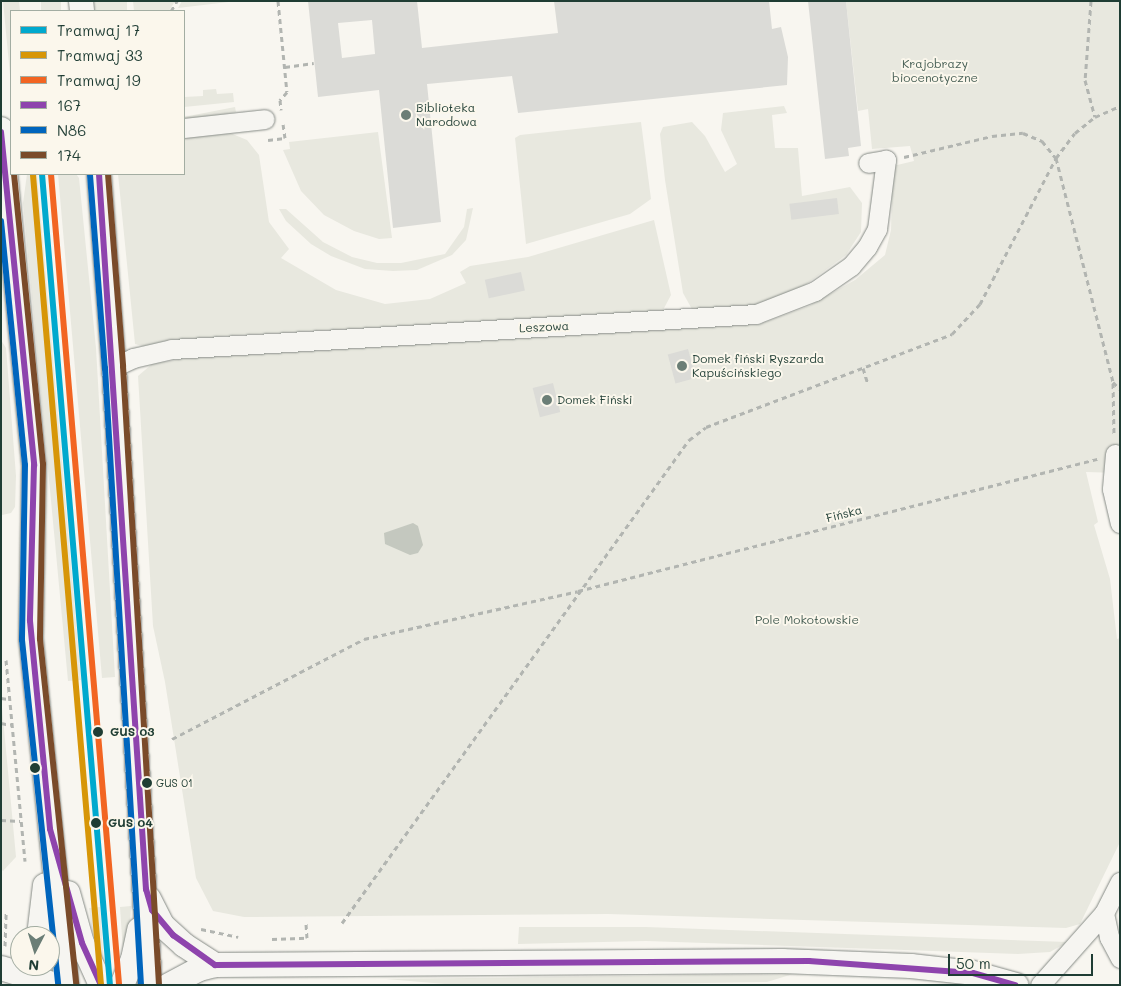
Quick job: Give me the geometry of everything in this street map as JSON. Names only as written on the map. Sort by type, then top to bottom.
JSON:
[{"type":"main road","points":[[5,141],[34,465],[30,621],[67,985]]},
{"type":"main road","points":[[99,175],[114,367],[146,889],[150,985]]},
{"type":"main road","points":[[40,926],[50,829]]},
{"type":"main road","points":[[50,829],[82,943],[101,985]]},
{"type":"main road","points":[[146,889],[152,910],[162,925],[184,945],[215,965]]},
{"type":"main road","points":[[122,985],[133,960],[146,889]]},
{"type":"main road","points":[[7,959],[56,985]]},
{"type":"main road","points":[[169,985],[199,969],[215,965],[809,961],[911,966],[972,973],[1016,985]]},
{"type":"street","points":[[185,128],[265,119]]},
{"type":"street","name":"Leszowa","points":[[114,367],[133,358],[172,349],[756,314],[815,291],[851,266],[877,229],[877,162]]},
{"type":"street","points":[[1115,454],[1112,489],[1120,522]]},
{"type":"street","points":[[1040,985],[1104,913],[1120,882]]},
{"type":"street","points":[[1104,913],[1109,937],[1120,958]]},
{"type":"path","points":[[278,1],[285,67],[314,63]]},
{"type":"path","points":[[1091,1],[1085,80],[1094,116]]},
{"type":"path","points":[[342,923],[578,591],[689,440],[706,427],[934,343],[952,334],[967,321],[980,304],[1056,158],[1075,133],[1094,116],[1120,106]]},
{"type":"path","points":[[913,155],[955,143],[1023,133],[1042,141],[1056,158],[1113,382],[1115,454]]},
{"type":"path","points":[[863,368],[868,384]]},
{"type":"path","points":[[1113,382],[1120,389]]},
{"type":"path","name":"Fińska","points":[[172,739],[364,639],[578,591],[1115,454]]},
{"type":"path","points":[[6,660],[10,725],[25,862]]},
{"type":"path","points":[[1,698],[8,700]]},
{"type":"path","points":[[1,723],[10,725]]},
{"type":"path","points":[[1,820],[20,821]]},
{"type":"path","points":[[92,876],[94,903]]},
{"type":"path","points":[[6,911],[7,959]]},
{"type":"path","points":[[272,939],[307,938],[306,923]]},
{"type":"path","points":[[198,929],[238,936]]},
{"type":"green space","points":[[3,1],[19,1],[20,10],[10,10],[10,74]]},
{"type":"green space","points":[[41,1],[61,1],[61,10],[41,10]]},
{"type":"green space","points":[[94,1],[127,1],[127,10],[94,10]]},
{"type":"green space","points":[[133,1],[175,1],[170,10],[134,10]]},
{"type":"green space","points":[[182,1],[237,1],[178,8]]},
{"type":"green space","name":"Pole Mokotowskie","points":[[846,1],[1120,1],[1120,473],[1086,472],[1098,522],[1094,525],[1110,579],[1117,639],[1120,638],[1120,842],[1080,924],[1066,928],[608,914],[244,917],[213,911],[196,878],[165,682],[153,626],[138,376],[152,364],[204,355],[760,324],[809,306],[855,280],[885,255],[891,230],[893,166],[914,161],[910,146],[872,149],[868,109],[858,111]]},
{"type":"green space","points":[[216,89],[217,94],[233,93],[234,102],[185,107],[185,97],[203,96],[203,90]]},
{"type":"green space","points":[[784,106],[787,113],[772,115],[775,148],[798,148],[802,196],[850,187],[862,203],[861,232],[846,255],[801,288],[745,309],[693,311],[683,293],[665,180],[660,134],[663,127],[692,122],[705,136],[725,172],[737,164],[721,130],[723,113]]},
{"type":"green space","points":[[235,107],[236,112],[186,122],[185,117]]},
{"type":"green space","points":[[641,122],[651,199],[630,214],[526,244],[515,138],[520,135]]},
{"type":"green space","points":[[378,132],[392,238],[379,239],[354,231],[324,215],[301,191],[283,150],[290,149],[289,142]]},
{"type":"green space","points":[[230,133],[247,140],[259,155],[269,222],[289,249],[281,258],[336,290],[385,304],[430,299],[466,283],[460,272],[470,266],[528,257],[654,220],[671,295],[662,312],[225,336],[146,347],[135,344],[118,175],[185,175],[185,138]]},
{"type":"green space","points":[[27,175],[37,175],[81,680],[68,681],[23,203]]},
{"type":"green space","points":[[58,175],[77,175],[79,178],[96,348],[115,677],[102,678]]},
{"type":"green space","points":[[473,208],[466,240],[452,255],[417,270],[393,271],[365,269],[331,256],[311,244],[286,221],[279,209],[286,209],[323,242],[352,257],[377,263],[401,263],[445,254],[464,227],[467,209]]},
{"type":"green space","points":[[1,340],[6,348],[16,476],[15,507],[11,513],[2,515]]},
{"type":"green space","points":[[1,697],[16,857],[3,871],[1,869]]},
{"type":"green space","points":[[131,906],[130,924],[123,952],[120,907]]},
{"type":"green space","points":[[100,907],[104,965],[93,939],[89,908]]},
{"type":"green space","points":[[519,927],[646,927],[1068,942],[1050,952],[1018,954],[646,941],[518,944]]},
{"type":"green space","points":[[793,974],[767,982],[648,984],[445,984],[386,979]]},
{"type":"shaded area","points":[[413,523],[418,526],[423,545],[418,553],[410,555],[385,544],[384,533]]},
{"type":"building","name":"Biblioteka Narodowa","points":[[308,1],[417,1],[422,48],[558,33],[554,1],[769,1],[772,29],[781,27],[788,57],[787,85],[518,113],[512,76],[427,84],[441,222],[393,228],[379,90],[318,97]],"holes":[[[372,20],[375,54],[342,58],[338,23]]]},
{"type":"building","points":[[808,1],[846,1],[861,146],[848,148],[849,156],[825,159]]},
{"type":"building","points":[[837,198],[839,214],[791,220],[789,204]]},
{"type":"building","points":[[521,272],[525,291],[489,298],[485,280]]},
{"type":"building","name":"Domek fiński Ryszarda Kapuścińskiego","points":[[688,349],[696,378],[675,383],[668,354]]},
{"type":"building","name":"Domek Fiński","points":[[553,383],[560,412],[540,417],[533,388]]},
{"type":"tram line","name":"33","points":[[33,175],[101,985]]},
{"type":"tram line","name":"17","points":[[42,175],[110,985]]},
{"type":"tram line","name":"19","points":[[51,175],[119,984]]},
{"type":"transit line","name":"167","points":[[1,132],[34,465],[30,621],[50,829],[82,943],[101,985]]},
{"type":"transit line","name":"174","points":[[14,175],[43,464],[40,639],[76,984]]},
{"type":"transit line","name":"N86","points":[[90,175],[105,368],[141,985]]},
{"type":"transit line","name":"167","points":[[99,175],[146,889],[152,910],[173,935],[215,965],[809,961],[973,973],[1015,985]]},
{"type":"transit line","name":"174","points":[[108,175],[123,366],[159,984]]},
{"type":"transit line","name":"N86","points":[[1,221],[25,465],[22,640],[58,985]]},
{"type":"place","name":"Biblioteka Narodowa","points":[[406,115]]},
{"type":"place","name":"Domek fiński Ryszarda Kapuścińskiego","points":[[682,366]]},
{"type":"place","name":"Domek Fiński","points":[[547,400]]},
{"type":"place","name":"GUS 03","points":[[98,732]]},
{"type":"place","name":"GUS 01","points":[[147,783]]},
{"type":"place","name":"GUS 04","points":[[96,823]]},
{"type":"park label","name":"Krajobrazy biocenotyczne","points":[[935,71]]}]
